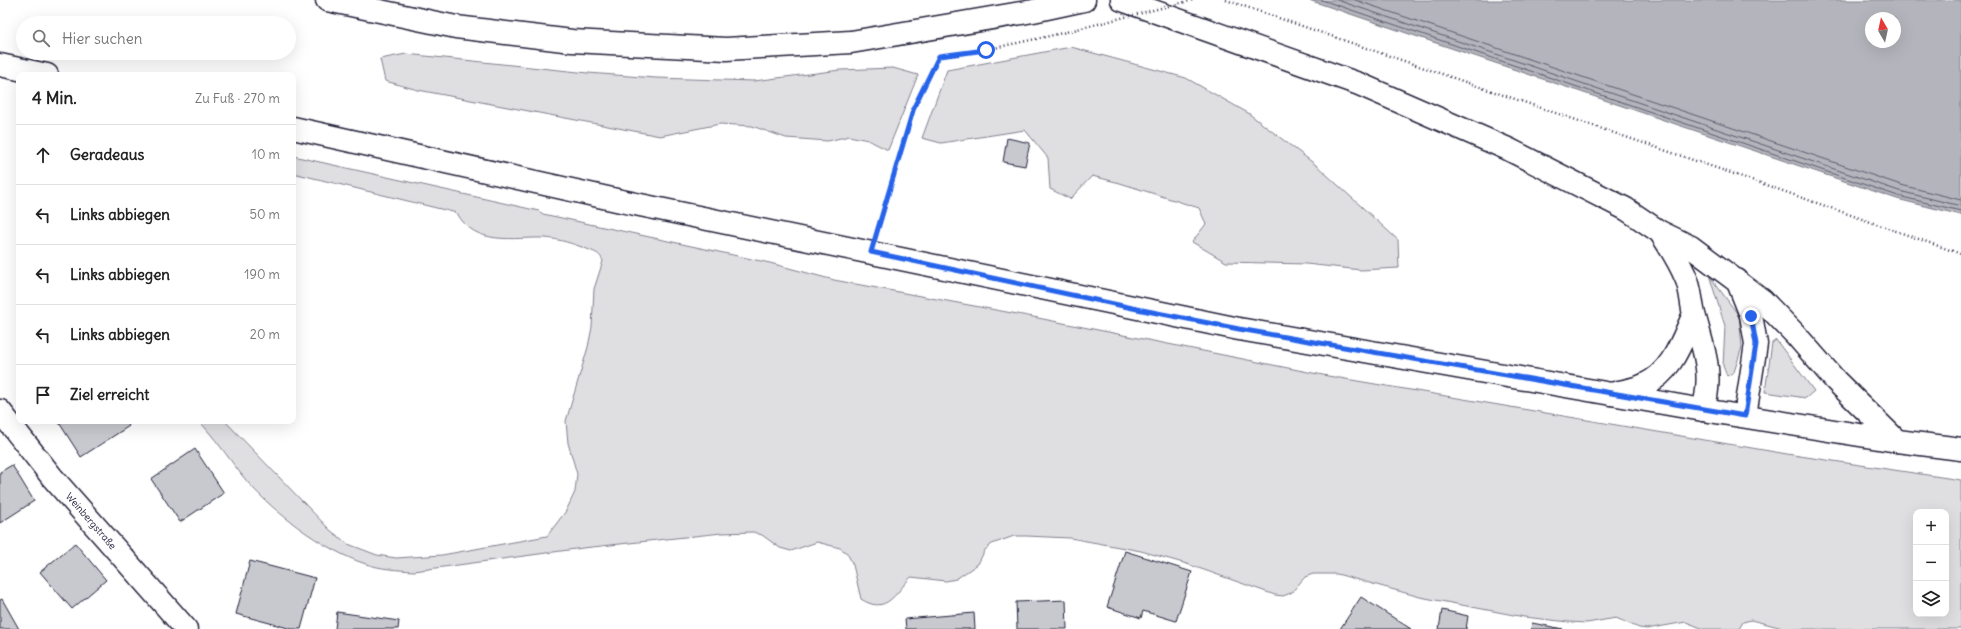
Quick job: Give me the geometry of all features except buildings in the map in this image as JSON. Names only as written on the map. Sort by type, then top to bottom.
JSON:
[{"type":"main road","points":[[327,0],[456,27],[572,41],[726,49],[851,42],[917,32],[1033,11],[1084,0]]},
{"type":"main road","points":[[1122,0],[1359,84],[1508,149],[1626,209],[1660,232],[1691,247],[1736,279],[1767,305],[1795,334],[1836,381],[1897,441]]},
{"type":"main road","points":[[0,65],[33,72]]},
{"type":"main road","points":[[296,129],[621,201],[871,252],[1134,309],[1232,328],[1704,410],[1897,441],[1961,449]]},
{"type":"main road","points":[[1660,232],[1675,255],[1687,279],[1694,314],[1707,359],[1708,396],[1704,410]]},
{"type":"main road","points":[[1736,279],[1751,316],[1756,344],[1745,416]]},
{"type":"main road","points":[[1611,394],[1644,386],[1664,371],[1676,354],[1694,314]]},
{"type":"main road","name":"Weinbergstraße","points":[[0,411],[52,477],[186,629]]},
{"type":"path","points":[[871,252],[914,107],[939,56],[986,50],[1054,35],[1193,0]]},
{"type":"path","points":[[1226,0],[1766,184],[1961,254]]},
{"type":"shaded area","points":[[1071,47],[1186,78],[1248,113],[1316,165],[1398,240],[1399,268],[1361,270],[1306,264],[1226,262],[1192,242],[1206,224],[1199,208],[1120,183],[1092,176],[1070,199],[1050,189],[1048,158],[1025,130],[941,143],[922,138],[947,70]]},
{"type":"shaded area","points":[[406,54],[588,73],[656,78],[754,81],[840,70],[893,68],[918,75],[888,150],[868,140],[849,136],[828,141],[786,138],[752,126],[720,124],[660,136],[418,90],[385,81],[380,59]]},
{"type":"shaded area","points":[[296,157],[539,211],[543,214],[770,263],[834,280],[1028,316],[1328,376],[1793,455],[1961,480],[1961,629],[1787,629],[1751,620],[1743,622],[1739,629],[1704,629],[1686,622],[1647,629],[1639,628],[1616,618],[1587,623],[1524,617],[1420,597],[1337,574],[1313,574],[1305,577],[1291,593],[1283,596],[1275,595],[1187,564],[1141,551],[1070,538],[1026,536],[1014,536],[992,544],[985,550],[978,564],[956,579],[946,581],[911,577],[890,600],[878,605],[870,604],[861,599],[853,565],[847,553],[840,548],[817,542],[791,551],[780,548],[762,535],[753,532],[722,533],[583,548],[414,571],[372,566],[350,558],[332,549],[315,539],[281,514],[252,487],[216,440],[202,424],[228,424],[330,530],[348,544],[377,555],[396,558],[442,555],[547,536],[566,511],[575,492],[577,474],[568,443],[566,421],[588,347],[592,327],[594,289],[603,261],[598,254],[594,252],[556,239],[496,238],[485,236],[474,231],[465,224],[457,213],[296,174]]},
{"type":"shaded area","points":[[1709,275],[1739,316],[1742,347],[1734,372],[1727,376],[1723,366],[1725,326]]},
{"type":"shaded area","points":[[1776,340],[1814,391],[1806,398],[1765,392],[1772,343]]},
{"type":"water","points":[[1309,0],[1961,0],[1961,215],[1897,199]]},
{"type":"route","points":[[986,50],[939,56],[914,107],[871,252],[1142,310],[1239,329],[1745,416],[1756,344],[1751,316]]}]
